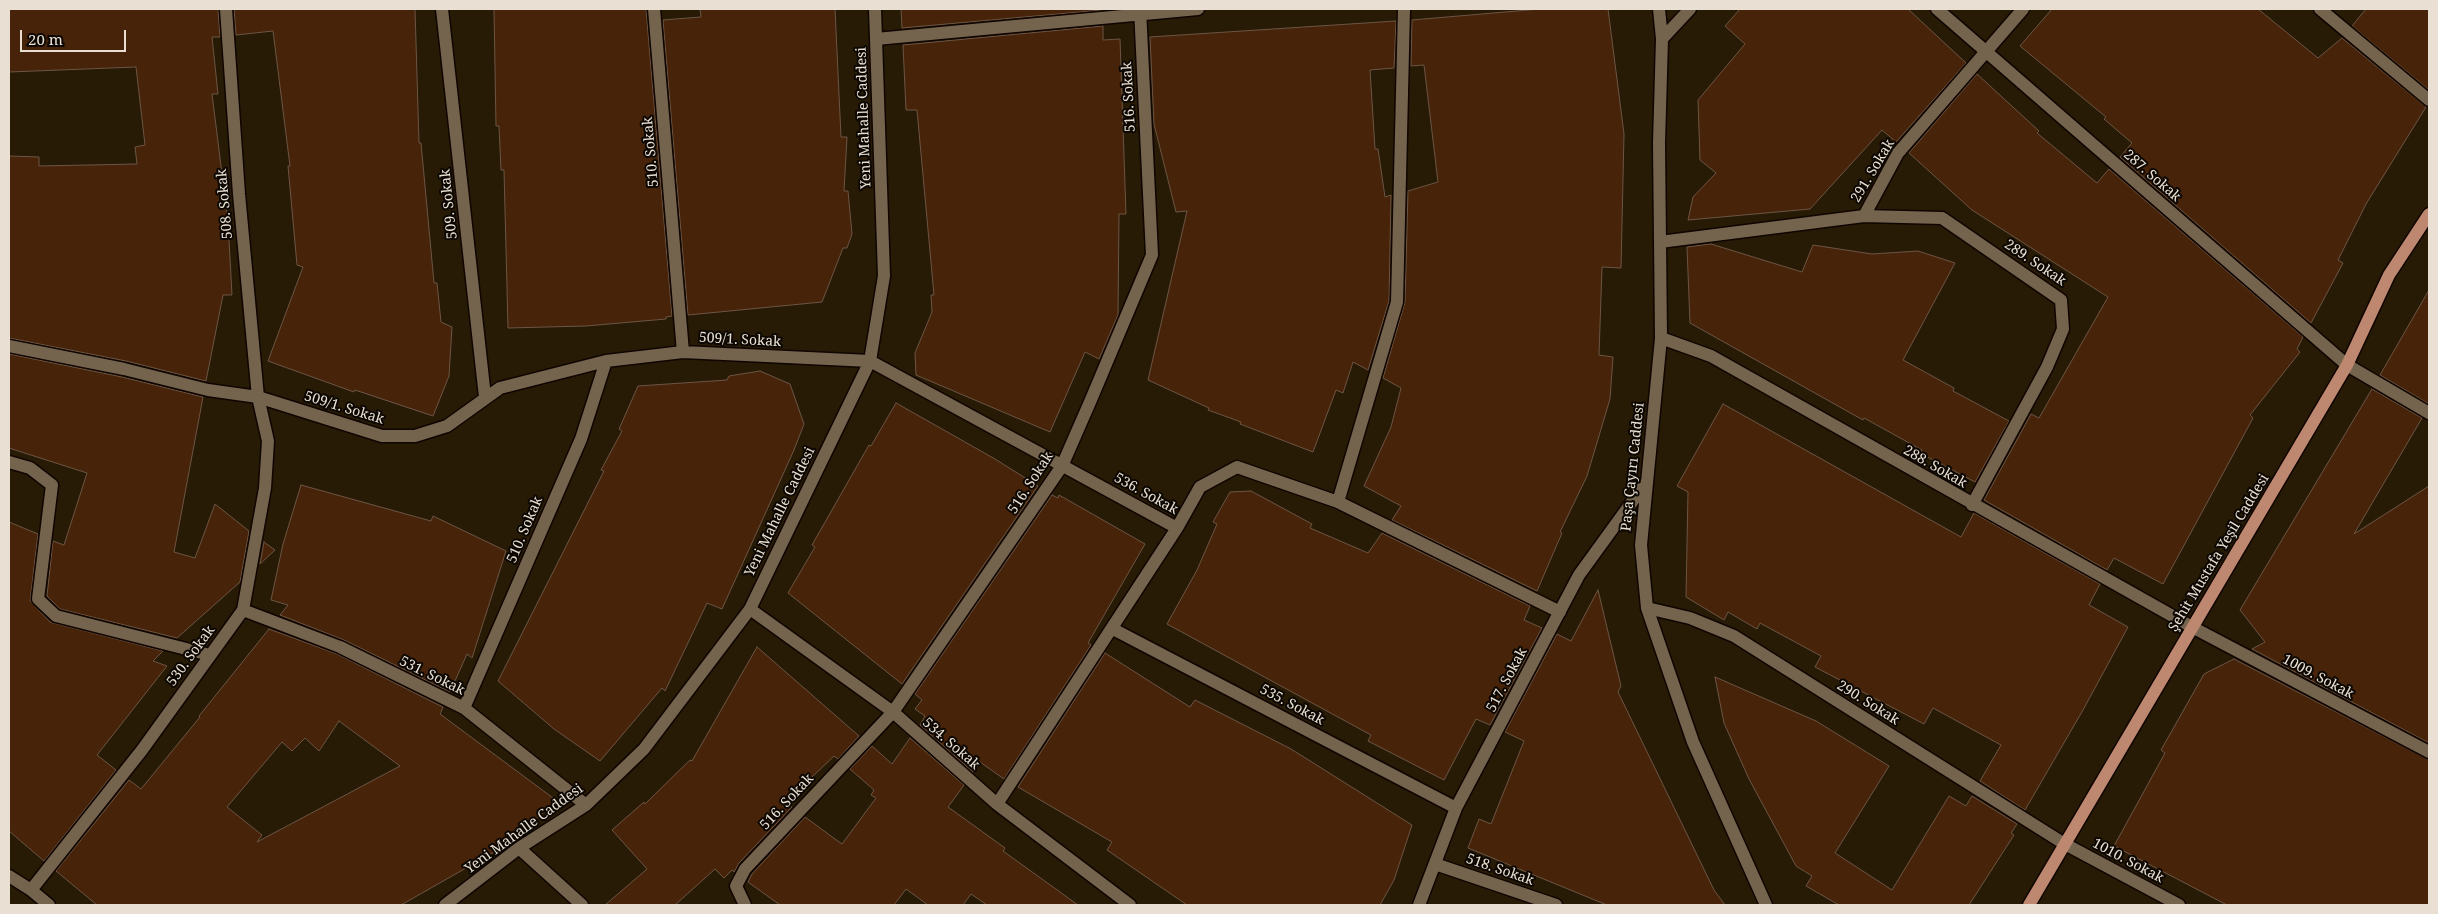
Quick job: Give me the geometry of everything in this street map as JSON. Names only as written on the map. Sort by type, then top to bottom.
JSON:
[{"type":"main road","name":"Şehit Mustafa Yeşil Caddesi","points":[[2029,905],[2347,365],[2389,275],[2429,214]]},
{"type":"street","name":"508. Sokak","points":[[226,9],[239,194],[258,397]]},
{"type":"street","name":"509. Sokak","points":[[442,9],[485,397]]},
{"type":"street","name":"510. Sokak","points":[[654,9],[683,352]]},
{"type":"street","name":"Yeni Mahalle Caddesi","points":[[445,905],[519,848],[586,805],[644,749],[750,609],[870,361],[884,276],[875,9]]},
{"type":"street","points":[[876,39],[1140,11],[1198,9]]},
{"type":"street","points":[[1338,502],[1398,302],[1404,9]]},
{"type":"street","name":"Paşa Çayırı Caddesi","points":[[1659,9],[1662,39],[1659,143],[1661,338],[1641,545],[1647,608],[1693,742],[1766,905]]},
{"type":"street","points":[[1662,39],[1690,9]]},
{"type":"street","name":"287. Sokak","points":[[1937,9],[2347,365],[2429,414]]},
{"type":"street","name":"291. Sokak","points":[[1660,242],[1864,216],[1898,153],[2023,9]]},
{"type":"street","points":[[2320,9],[2429,100]]},
{"type":"street","name":"516. Sokak","points":[[745,905],[736,886],[745,869],[893,712],[1062,466],[1152,255],[1140,11]]},
{"type":"street","name":"289. Sokak","points":[[1864,216],[1942,218],[2061,300],[2063,329],[2047,368],[1972,505]]},
{"type":"street","name":"288. Sokak","points":[[1661,338],[1711,356],[2192,628]]},
{"type":"street","name":"509/1. Sokak","points":[[9,346],[124,369],[208,390],[258,397],[382,436],[415,436],[447,426],[500,388],[606,361],[683,352],[870,361]]},
{"type":"street","name":"510. Sokak","points":[[464,708],[581,439],[606,361]]},
{"type":"street","name":"536. Sokak","points":[[870,361],[1177,528],[1200,487],[1237,467],[1338,502],[1560,612]]},
{"type":"street","name":"530. Sokak","points":[[31,890],[142,750],[243,610],[266,488],[268,441],[258,397]]},
{"type":"street","points":[[9,462],[30,468],[52,485],[38,599],[56,616],[210,655]]},
{"type":"street","name":"517. Sokak","points":[[1419,905],[1456,808],[1579,575],[1646,483]]},
{"type":"street","points":[[997,804],[1113,629],[1177,528]]},
{"type":"street","name":"290. Sokak","points":[[1647,608],[1690,618],[1734,636],[2064,843]]},
{"type":"street","name":"534. Sokak","points":[[750,609],[893,712],[997,804],[1130,905]]},
{"type":"street","name":"531. Sokak","points":[[243,610],[340,647],[464,708],[586,805]]},
{"type":"street","name":"1009. Sokak","points":[[2192,628],[2429,752]]},
{"type":"street","name":"535. Sokak","points":[[1113,629],[1456,808]]},
{"type":"street","name":"1010. Sokak","points":[[2064,843],[2179,905]]},
{"type":"street","points":[[519,848],[582,905]]},
{"type":"street","name":"518. Sokak","points":[[1435,864],[1556,905]]},
{"type":"street","points":[[9,876],[31,890],[48,905]]},
{"type":"building","points":[[9,9],[218,9],[220,37],[212,37],[218,94],[212,94],[228,222],[232,295],[223,295],[206,381],[126,361],[9,338],[9,156],[39,157],[39,166],[137,164],[135,147],[145,145],[136,67],[9,72]]},
{"type":"building","points":[[234,9],[415,9],[419,143],[421,143],[434,283],[437,283],[441,322],[452,327],[449,376],[433,416],[355,390],[354,392],[268,361],[303,267],[297,265],[288,166],[290,166],[273,31],[236,35]]},
{"type":"building","points":[[494,9],[646,9],[672,316],[666,317],[666,319],[586,326],[508,328],[504,170],[501,170],[499,126],[496,126]]},
{"type":"building","points":[[700,9],[835,9],[841,137],[847,137],[844,191],[848,191],[852,234],[847,248],[843,248],[822,302],[688,315],[663,20],[701,17]]},
{"type":"building","points":[[901,9],[1102,9],[1102,10],[902,28]]},
{"type":"building","points":[[1540,9],[1608,9],[1624,134],[1621,268],[1602,267],[1599,355],[1613,357],[1610,399],[1587,476],[1560,532],[1562,533],[1537,591],[1392,520],[1401,506],[1364,486],[1391,427],[1401,388],[1383,378],[1405,302],[1408,191],[1438,182],[1424,65],[1411,66],[1412,20]]},
{"type":"building","points":[[1740,9],[1908,9],[1966,63],[1896,142],[1882,130],[1810,209],[1688,220],[1693,197],[1716,173],[1700,160],[1698,100],[1745,44],[1725,26]]},
{"type":"building","points":[[2052,9],[2258,9],[2318,58],[2342,38],[2426,107],[2366,204],[2338,260],[2343,263],[2311,323],[2120,157],[2132,143],[2104,119],[2106,117],[2020,46]]},
{"type":"building","points":[[2366,9],[2429,9],[2429,90],[2352,26]]},
{"type":"building","points":[[1396,21],[1394,68],[1370,70],[1375,149],[1378,149],[1385,197],[1391,195],[1389,301],[1368,370],[1353,362],[1343,393],[1336,390],[1313,452],[1240,424],[1241,422],[1208,410],[1209,408],[1148,380],[1187,211],[1176,212],[1154,124],[1150,37]]},
{"type":"building","points":[[1103,26],[1103,40],[1120,39],[1126,214],[1119,214],[1118,315],[1099,359],[1085,352],[1050,432],[916,375],[915,353],[932,312],[931,295],[934,295],[917,110],[906,110],[903,45]]},
{"type":"building","points":[[1977,74],[2039,131],[2037,133],[2097,183],[2109,169],[2303,337],[2297,349],[2300,352],[2250,415],[2253,418],[2163,584],[2114,558],[2107,570],[1984,500],[2031,414],[2039,418],[2108,297],[1972,210],[1909,153]]},
{"type":"building","points":[[1711,244],[1802,272],[1813,245],[1872,254],[1918,251],[1955,263],[1903,360],[1954,388],[1953,391],[2009,421],[1975,482],[1920,453],[1922,450],[1864,418],[1863,420],[1690,323],[1687,247]]},
{"type":"building","points":[[2429,290],[2429,404],[2380,375]]},
{"type":"building","points":[[9,354],[122,377],[203,397],[174,552],[195,558],[215,504],[249,531],[240,582],[177,638],[60,609],[47,596],[53,541],[64,545],[87,473],[9,448]]},
{"type":"building","points":[[760,371],[790,384],[804,424],[794,450],[722,609],[707,603],[665,691],[662,688],[600,761],[554,729],[498,681],[604,471],[601,470],[622,431],[619,429],[638,386],[727,380],[729,376]]},
{"type":"building","points":[[2372,389],[2422,418],[2354,534],[2429,486],[2429,743],[2252,649],[2265,642],[2240,610]]},
{"type":"building","points":[[896,403],[995,459],[1038,486],[902,684],[788,593],[815,547],[812,545],[869,445],[871,446]]},
{"type":"building","points":[[1723,404],[1961,537],[1974,513],[2100,584],[2089,605],[2128,627],[2025,810],[1980,781],[2001,745],[1933,708],[1924,724],[1815,667],[1821,656],[1760,623],[1757,629],[1728,612],[1724,620],[1686,597],[1688,492],[1677,486]]},
{"type":"building","points":[[301,485],[431,521],[433,516],[506,551],[472,658],[467,654],[450,692],[344,640],[280,615],[288,605],[271,600],[283,544]]},
{"type":"building","points":[[1251,491],[1312,524],[1310,528],[1368,553],[1382,533],[1530,606],[1524,620],[1542,628],[1490,725],[1476,719],[1444,780],[1368,741],[1371,735],[1167,624],[1197,570],[1217,524],[1213,522],[1230,492]]},
{"type":"building","points":[[1052,495],[1058,498],[1059,495],[1145,544],[1088,643],[1091,645],[1004,779],[980,762],[973,772],[920,725],[925,716],[915,709],[922,700],[915,694]]},
{"type":"building","points":[[9,522],[38,534],[30,601],[50,622],[163,651],[153,661],[167,666],[97,755],[116,770],[44,861],[9,831]]},
{"type":"building","points":[[264,542],[275,550],[260,564]]},
{"type":"building","points":[[1598,590],[1621,686],[1618,692],[1714,890],[1725,905],[1607,905],[1468,848],[1479,819],[1491,824],[1524,741],[1505,732],[1557,634],[1571,641]]},
{"type":"building","points":[[269,629],[337,654],[443,707],[440,714],[557,801],[503,847],[401,905],[97,905],[56,871],[129,780],[141,789]],"holes":[[[339,721],[400,766],[257,842],[262,835],[227,807],[282,742],[292,751],[305,738],[319,751]]]},
{"type":"building","points":[[757,647],[859,736],[838,759],[834,756],[789,799],[793,802],[790,805],[792,807],[739,863],[734,872],[732,870],[724,878],[715,869],[675,905],[605,905],[647,869],[612,830],[644,802],[645,804],[690,760],[692,761]]},
{"type":"building","points":[[1105,653],[1190,707],[1195,700],[1291,749],[1412,825],[1394,880],[1380,905],[1187,905],[1107,850],[1112,842],[1018,787]]},
{"type":"building","points":[[2234,659],[2429,760],[2429,905],[2227,905],[2114,846],[2165,753],[2161,750],[2204,674]]},
{"type":"building","points":[[1715,677],[1816,721],[1889,766],[1835,853],[1892,890],[1949,796],[1966,806],[1972,796],[2017,824],[2011,833],[2014,835],[1969,905],[1839,905],[1806,886],[1812,876],[1796,866],[1749,779],[1724,723]]},
{"type":"building","points":[[910,738],[964,785],[948,807],[1005,848],[1003,851],[1078,905],[987,905],[971,894],[963,905],[928,905],[906,889],[894,905],[780,905],[748,882],[752,874],[805,817],[842,844],[876,798],[871,795],[874,790],[850,769],[872,746],[892,764]]}]
